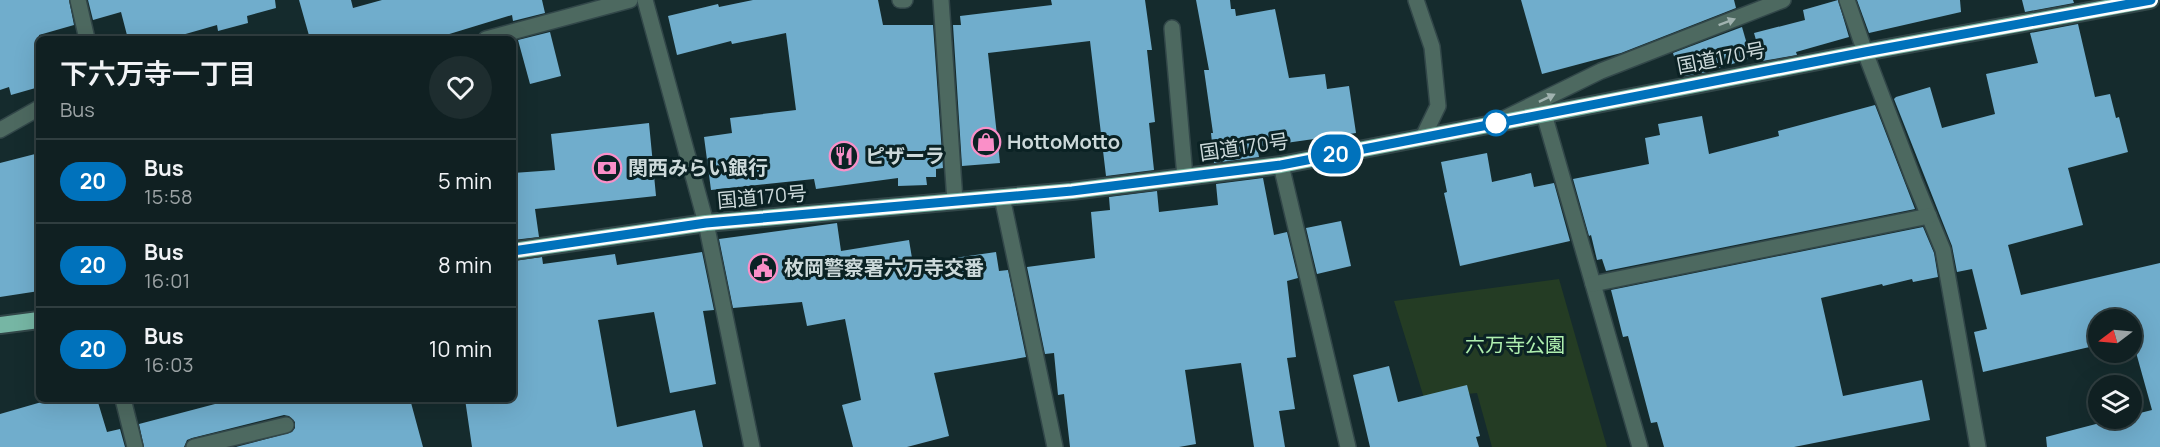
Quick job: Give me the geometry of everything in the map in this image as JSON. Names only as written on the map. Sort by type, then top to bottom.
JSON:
[{"type":"highway","name":"国道170号","points":[[516,251],[706,223],[1072,191],[1281,165],[1865,52],[2150,0]]},
{"type":"highway","points":[[0,325],[36,320]]},
{"type":"street","points":[[78,0],[86,36]]},
{"type":"street","points":[[497,36],[630,0]]},
{"type":"street","points":[[645,0],[706,223],[752,447]]},
{"type":"street","points":[[900,0],[905,0]]},
{"type":"street","points":[[941,0],[955,201]]},
{"type":"street","points":[[1416,0],[1432,47],[1438,106],[1423,137]]},
{"type":"street","points":[[1494,123],[1601,71],[1783,0]]},
{"type":"street","points":[[1847,0],[1865,52],[1943,250],[1978,447]]},
{"type":"street","points":[[1172,28],[1185,177]]},
{"type":"street","points":[[0,130],[36,110]]},
{"type":"street","points":[[1544,114],[1640,447]]},
{"type":"street","points":[[1281,165],[1348,447]]},
{"type":"street","points":[[1002,197],[1055,447]]},
{"type":"street","points":[[1593,284],[1929,216]]},
{"type":"street","points":[[124,402],[135,447]]},
{"type":"street","points":[[194,447],[286,425]]},
{"type":"green space","name":"六万寺公園","points":[[1559,279],[1607,447],[1492,447],[1477,393],[1424,398],[1394,301]]},
{"type":"building","points":[[0,0],[69,0],[74,25],[36,36],[36,88],[11,95],[9,87],[0,90]]},
{"type":"building","points":[[88,0],[275,0],[276,8],[247,16],[248,23],[218,31],[217,25],[178,36],[127,36],[121,12],[93,20]]},
{"type":"building","points":[[299,0],[351,0],[353,8],[382,0],[542,0],[545,13],[513,21],[512,15],[443,36],[309,36]]},
{"type":"building","points":[[753,0],[878,0],[883,25],[933,25],[943,168],[936,169],[936,177],[926,177],[927,185],[898,186],[898,178],[816,189],[814,179],[711,190],[704,137],[732,133],[730,118],[796,110],[786,33],[732,44],[731,41],[677,55],[668,16],[718,4],[719,7]]},
{"type":"building","points":[[1051,0],[1145,0],[1152,50],[1147,50],[1155,122],[1149,123],[1154,170],[1106,176],[1090,41],[988,53],[1000,163],[962,166],[953,25],[961,25],[960,16],[1052,5]]},
{"type":"building","points":[[1196,0],[1230,0],[1231,9],[1235,9],[1236,16],[1275,9],[1289,78],[1325,74],[1327,89],[1349,86],[1356,133],[1257,147],[1259,157],[1214,163],[1211,133],[1213,133],[1204,70],[1209,70]]},
{"type":"building","points":[[1521,0],[1734,0],[1736,8],[1621,53],[1542,74]]},
{"type":"building","points":[[1838,0],[1849,37],[1796,52],[1797,55],[1762,61],[1754,33],[1805,20],[1803,10]]},
{"type":"building","points":[[1857,0],[1960,0],[1961,12],[1869,33]]},
{"type":"building","points":[[2022,0],[2073,0],[2074,3],[2025,12]]},
{"type":"building","points":[[2078,24],[2095,97],[2110,94],[2128,152],[2068,168],[2083,225],[2008,245],[2021,295],[2160,263],[2160,447],[2047,447],[2046,437],[2088,426],[2088,429],[2142,429],[2142,412],[2152,410],[2139,363],[2142,363],[2142,309],[2088,309],[2088,347],[1983,372],[1974,332],[1987,329],[1972,269],[1957,272],[1952,246],[1894,99],[1930,87],[1942,128],[1995,114],[1986,74],[2038,63],[2030,33]]},
{"type":"building","points":[[1742,27],[1751,58],[1707,72],[1680,77],[1673,53]]},
{"type":"building","points":[[550,32],[561,76],[530,84],[518,40]]},
{"type":"building","points":[[1875,105],[1915,209],[1606,271],[1602,259],[1597,260],[1573,179],[1649,164],[1645,138],[1660,135],[1658,124],[1702,116],[1709,154],[1779,136],[1778,131]]},
{"type":"building","points":[[649,123],[656,196],[535,209],[539,237],[516,240],[516,173],[555,170],[551,134]]},
{"type":"building","points":[[1487,153],[1492,182],[1531,173],[1534,187],[1554,183],[1570,241],[1460,266],[1444,193],[1447,192],[1441,162]]},
{"type":"building","points":[[36,154],[36,291],[0,297],[0,163]]},
{"type":"building","points":[[1263,178],[1274,235],[1287,232],[1298,278],[1287,281],[1296,357],[1287,358],[1295,409],[1279,411],[1285,447],[1254,447],[1241,363],[1185,370],[1196,444],[1179,447],[1070,447],[1064,394],[1058,395],[1054,353],[1045,354],[1027,267],[1095,258],[1091,212],[1110,210],[1109,197],[1157,191],[1159,212],[1218,205],[1216,184]]},
{"type":"building","points":[[1341,221],[1351,266],[1317,274],[1306,228]]},
{"type":"building","points":[[837,223],[841,251],[909,240],[913,264],[996,252],[999,271],[1008,270],[1026,357],[934,373],[949,436],[907,447],[853,447],[842,405],[861,400],[845,319],[807,326],[802,302],[733,308],[719,239]]},
{"type":"building","points":[[1923,227],[1934,253],[1938,277],[1913,282],[1912,279],[1883,286],[1882,284],[1821,298],[1843,396],[1922,380],[1930,420],[1794,447],[1664,447],[1657,422],[1651,423],[1628,336],[1623,337],[1611,290]]},
{"type":"building","points":[[702,252],[714,310],[703,311],[716,384],[670,393],[654,312],[598,320],[617,427],[695,410],[703,447],[472,447],[465,402],[516,402],[516,261],[542,257],[543,264],[615,254],[617,265]]},
{"type":"building","points":[[1389,366],[1398,402],[1467,385],[1480,436],[1476,437],[1479,447],[1370,447],[1353,375]]},
{"type":"building","points":[[42,402],[98,402],[107,432],[120,429],[125,447],[0,447],[0,414]]},
{"type":"building","points":[[223,402],[411,402],[423,447],[236,447],[292,432],[295,422],[289,416],[284,415],[192,438],[187,440],[184,447],[144,447],[139,424]]},
{"type":"bus line","name":"20","points":[[516,251],[706,223],[1072,191],[1281,165],[1865,52],[2151,0]]},
{"type":"place","name":"HottoMotto","points":[[986,142]]},
{"type":"place","name":"ピザーラ","points":[[844,156]]},
{"type":"place","name":"関西みらい銀行","points":[[607,168]]},
{"type":"place","name":"枚岡警察署六万寺交番","points":[[763,268]]}]
